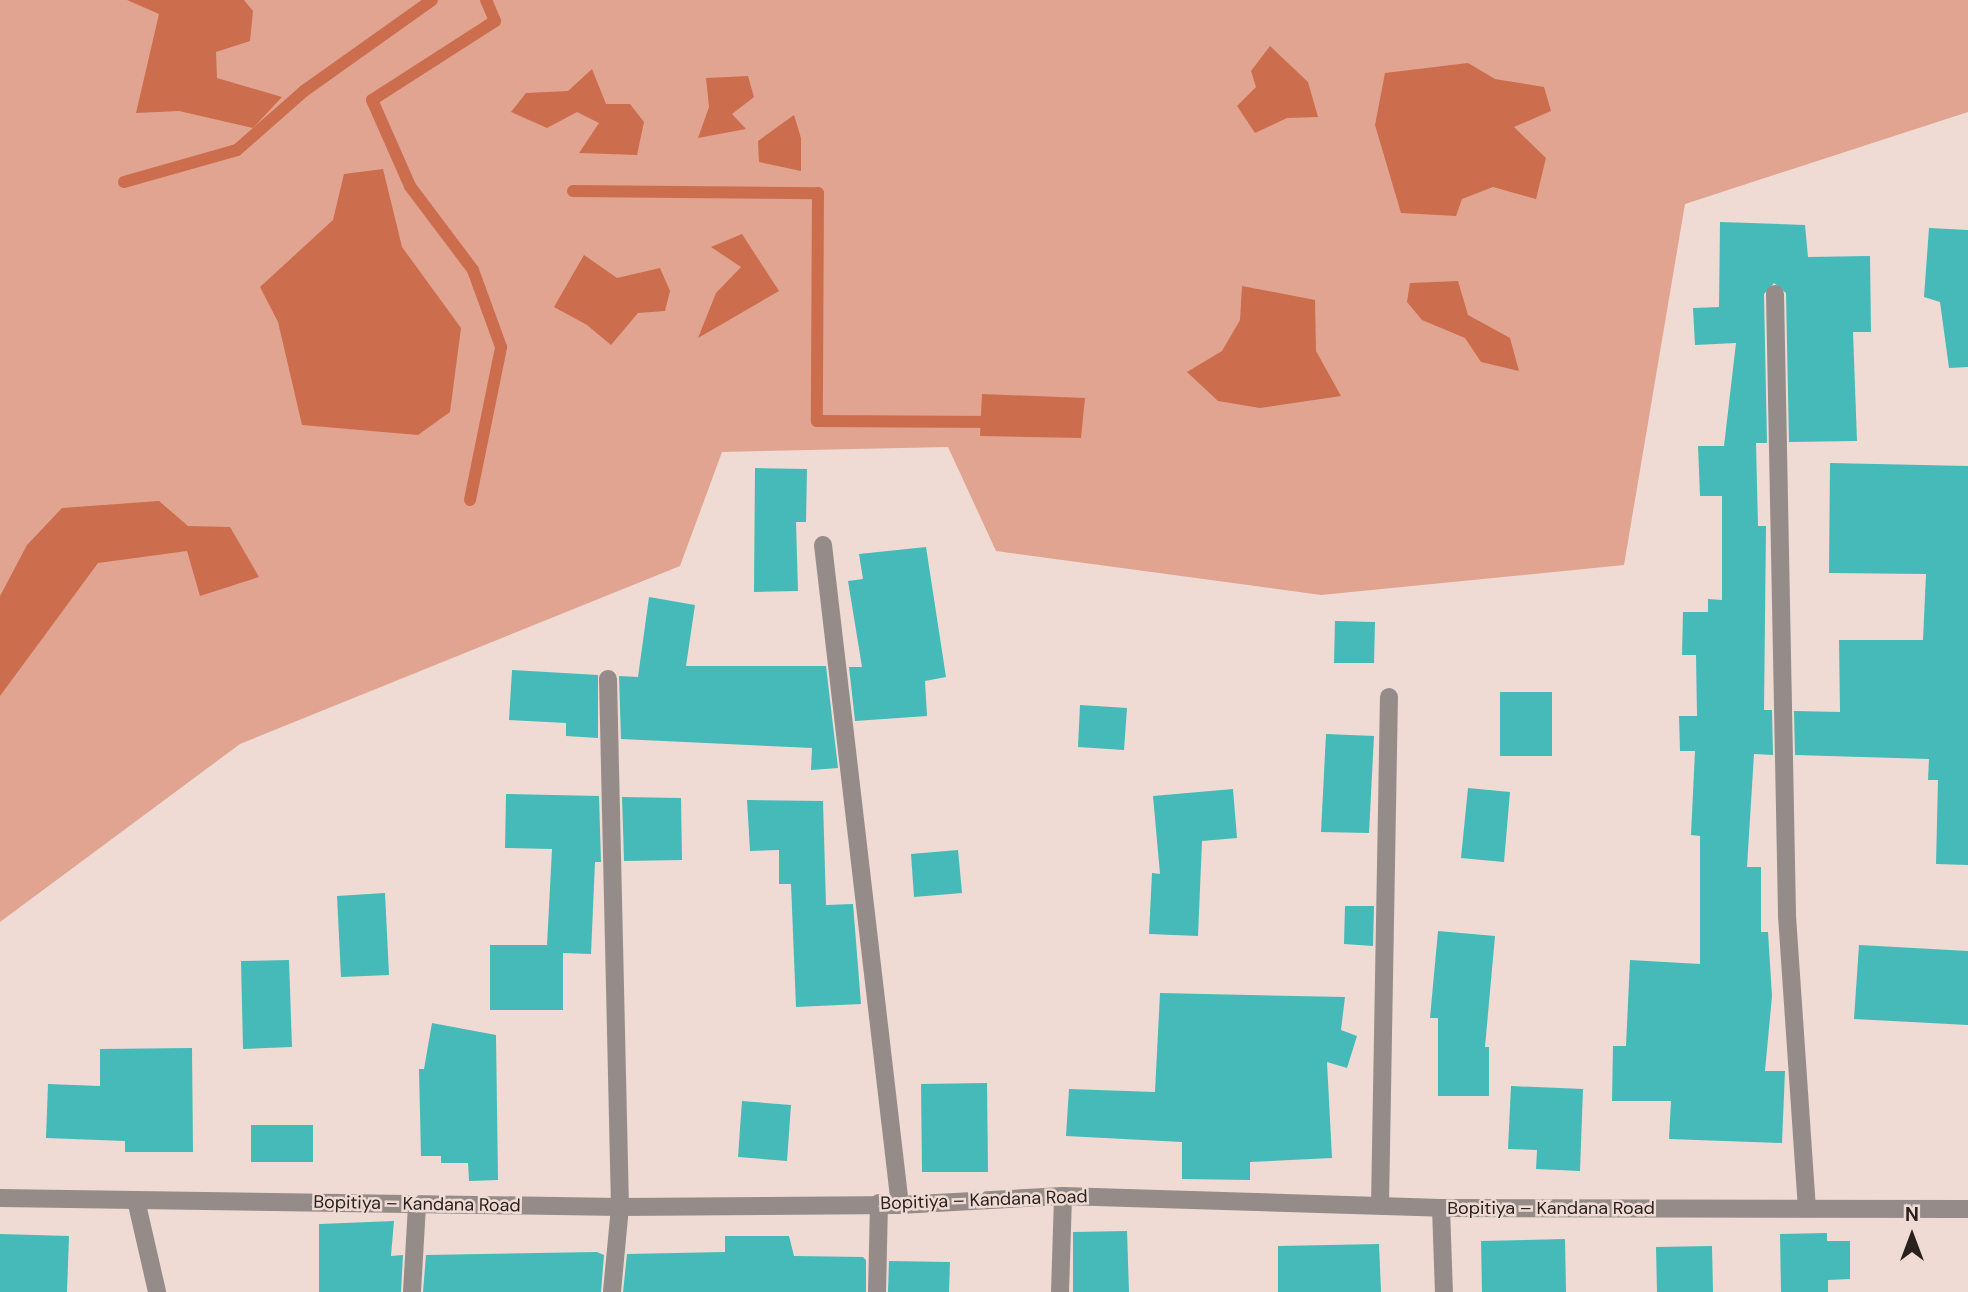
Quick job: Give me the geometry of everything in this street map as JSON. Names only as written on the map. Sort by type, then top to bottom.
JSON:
[{"type":"street","points":[[1775,294],[1787,916],[1807,1208]]},
{"type":"street","points":[[823,545],[901,1205]]},
{"type":"street","points":[[608,679],[620,1206],[612,1292]]},
{"type":"street","points":[[1380,1205],[1389,697]]},
{"type":"street","points":[[1060,1292],[1063,1196]]},
{"type":"street","name":"Bopitiya – Kandana Road","points":[[0,1198],[620,1206],[901,1205],[1063,1196],[1441,1208],[1968,1209]]},
{"type":"street","points":[[136,1200],[157,1292]]},
{"type":"street","points":[[877,1292],[879,1203]]},
{"type":"street","points":[[412,1292],[417,1205]]},
{"type":"street","points":[[1441,1208],[1444,1292]]},
{"type":"shaded area","points":[[0,0],[1968,0],[1968,112],[1685,204],[1624,565],[1321,595],[996,551],[948,447],[722,452],[680,566],[240,744],[0,922]]},
{"type":"shaded area","points":[[127,0],[244,0],[253,11],[250,41],[216,52],[217,78],[282,97],[253,128],[179,111],[136,113],[159,14]]},
{"type":"shaded area","points":[[1270,46],[1308,82],[1318,117],[1287,118],[1255,133],[1237,106],[1256,87],[1251,71]]},
{"type":"shaded area","points":[[1468,63],[1495,79],[1544,87],[1551,111],[1514,127],[1546,158],[1536,199],[1493,187],[1462,199],[1456,216],[1401,213],[1375,125],[1385,73]]},
{"type":"shaded area","points":[[592,69],[606,104],[630,104],[644,122],[637,155],[579,153],[599,123],[577,112],[547,128],[511,112],[526,93],[568,91]]},
{"type":"shaded area","points":[[748,76],[754,97],[732,114],[746,129],[698,138],[709,107],[706,78]]},
{"type":"shaded area","points":[[794,115],[801,138],[801,171],[759,162],[758,141]]},
{"type":"shaded area","points":[[383,169],[402,247],[461,328],[450,412],[418,435],[302,425],[278,322],[260,287],[333,220],[344,174]]},
{"type":"shaded area","points":[[742,234],[779,291],[698,338],[716,293],[741,267],[711,247]]},
{"type":"shaded area","points":[[584,255],[617,278],[660,268],[670,291],[665,311],[638,313],[611,345],[587,325],[554,307]]},
{"type":"shaded area","points":[[1458,281],[1468,315],[1510,338],[1519,371],[1481,362],[1465,338],[1422,320],[1407,302],[1410,283]]},
{"type":"shaded area","points":[[1242,286],[1315,300],[1316,351],[1341,396],[1260,408],[1218,401],[1187,372],[1222,351],[1240,320]]},
{"type":"shaded area","points":[[982,394],[1085,398],[1081,438],[980,436]]},
{"type":"shaded area","points":[[159,501],[188,526],[230,527],[259,577],[200,596],[187,551],[98,563],[0,696],[0,596],[27,545],[62,508]]},
{"type":"building","points":[[1720,222],[1805,225],[1808,257],[1870,256],[1871,332],[1853,332],[1857,441],[1789,442],[1786,293],[1774,283],[1764,294],[1767,443],[1756,443],[1758,526],[1766,526],[1764,710],[1772,710],[1773,755],[1754,754],[1747,867],[1761,867],[1761,932],[1768,932],[1772,996],[1765,1071],[1785,1071],[1782,1143],[1669,1139],[1671,1101],[1612,1101],[1613,1046],[1626,1046],[1630,960],[1700,964],[1700,836],[1691,835],[1695,751],[1680,751],[1679,716],[1697,716],[1696,655],[1682,655],[1683,612],[1708,612],[1708,599],[1722,600],[1722,496],[1700,496],[1698,446],[1724,446],[1736,343],[1695,345],[1693,308],[1719,307]]},
{"type":"building","points":[[1929,228],[1968,230],[1968,367],[1949,368],[1940,302],[1924,297]]},
{"type":"building","points":[[1830,463],[1968,466],[1968,865],[1936,864],[1938,780],[1928,780],[1929,759],[1795,755],[1794,711],[1840,712],[1839,640],[1923,640],[1926,574],[1829,573]]},
{"type":"building","points":[[755,468],[807,469],[806,522],[796,522],[798,591],[754,592]]},
{"type":"building","points":[[926,547],[946,677],[925,681],[927,716],[855,721],[849,667],[862,667],[848,581],[863,579],[859,554]]},
{"type":"building","points":[[649,597],[695,605],[686,666],[826,666],[838,768],[811,770],[812,748],[621,739],[619,676],[638,677]]},
{"type":"building","points":[[1335,621],[1375,622],[1374,663],[1334,663]]},
{"type":"building","points":[[512,670],[598,675],[598,738],[566,736],[566,723],[509,720]]},
{"type":"building","points":[[1500,692],[1552,692],[1552,756],[1500,756]]},
{"type":"building","points":[[1080,705],[1127,708],[1124,750],[1078,747]]},
{"type":"building","points":[[1326,734],[1374,736],[1369,833],[1321,832]]},
{"type":"building","points":[[1468,788],[1510,792],[1504,862],[1461,858]]},
{"type":"building","points":[[1233,789],[1237,838],[1202,841],[1198,936],[1149,934],[1152,873],[1160,874],[1153,796]]},
{"type":"building","points":[[506,794],[599,796],[601,862],[595,862],[591,954],[563,953],[563,1010],[490,1010],[490,945],[547,945],[552,849],[505,848]]},
{"type":"building","points":[[622,797],[681,798],[682,860],[624,861]]},
{"type":"building","points":[[747,800],[823,801],[826,905],[853,904],[861,1004],[796,1007],[791,884],[779,884],[779,850],[750,851]]},
{"type":"building","points":[[958,850],[962,893],[914,897],[911,854]]},
{"type":"building","points":[[385,893],[389,975],[341,977],[337,896]]},
{"type":"building","points":[[1345,906],[1374,906],[1373,946],[1344,944]]},
{"type":"building","points":[[1438,931],[1495,936],[1485,1047],[1489,1047],[1489,1096],[1438,1096],[1438,1018],[1430,1018]]},
{"type":"building","points":[[1859,945],[1968,951],[1968,1025],[1854,1019]]},
{"type":"building","points":[[289,960],[292,1047],[243,1049],[241,961]]},
{"type":"building","points":[[1160,993],[1345,997],[1341,1030],[1357,1036],[1347,1068],[1327,1062],[1332,1158],[1250,1162],[1250,1180],[1182,1179],[1182,1142],[1066,1136],[1069,1089],[1155,1092]]},
{"type":"building","points":[[432,1023],[496,1035],[498,1180],[469,1181],[468,1163],[441,1163],[441,1156],[421,1156],[419,1069],[424,1069]]},
{"type":"building","points":[[192,1048],[193,1152],[125,1152],[125,1141],[46,1138],[48,1084],[100,1086],[100,1049]]},
{"type":"building","points":[[987,1083],[988,1172],[922,1172],[921,1084]]},
{"type":"building","points":[[1511,1086],[1583,1089],[1580,1171],[1536,1169],[1537,1150],[1508,1149]]},
{"type":"building","points":[[742,1101],[791,1105],[787,1161],[738,1157]]},
{"type":"building","points":[[251,1125],[313,1125],[313,1162],[251,1162]]},
{"type":"building","points":[[394,1221],[391,1256],[403,1255],[401,1292],[319,1292],[319,1224]]},
{"type":"building","points":[[1127,1231],[1129,1292],[1073,1292],[1073,1232]]},
{"type":"building","points":[[1827,1233],[1827,1241],[1850,1241],[1850,1279],[1828,1280],[1828,1292],[1781,1292],[1780,1234]]},
{"type":"building","points":[[0,1234],[69,1236],[67,1292],[0,1292]]},
{"type":"building","points":[[725,1236],[789,1236],[794,1256],[863,1257],[866,1260],[866,1292],[623,1292],[627,1254],[725,1252]]},
{"type":"building","points":[[1565,1239],[1566,1292],[1482,1292],[1481,1241]]},
{"type":"building","points":[[1379,1244],[1381,1292],[1278,1292],[1278,1246]]},
{"type":"building","points":[[1712,1246],[1713,1292],[1657,1292],[1656,1247]]},
{"type":"building","points":[[597,1252],[604,1255],[601,1292],[423,1292],[426,1255]]},
{"type":"building","points":[[889,1261],[950,1262],[949,1292],[888,1292]]},
{"type":"waterway","points":[[124,182],[237,150],[304,91],[432,0]]},
{"type":"waterway","points":[[470,500],[501,347],[473,270],[410,186],[372,100],[495,21],[486,0]]},
{"type":"waterway","points":[[573,191],[818,193],[817,421],[997,422]]}]
